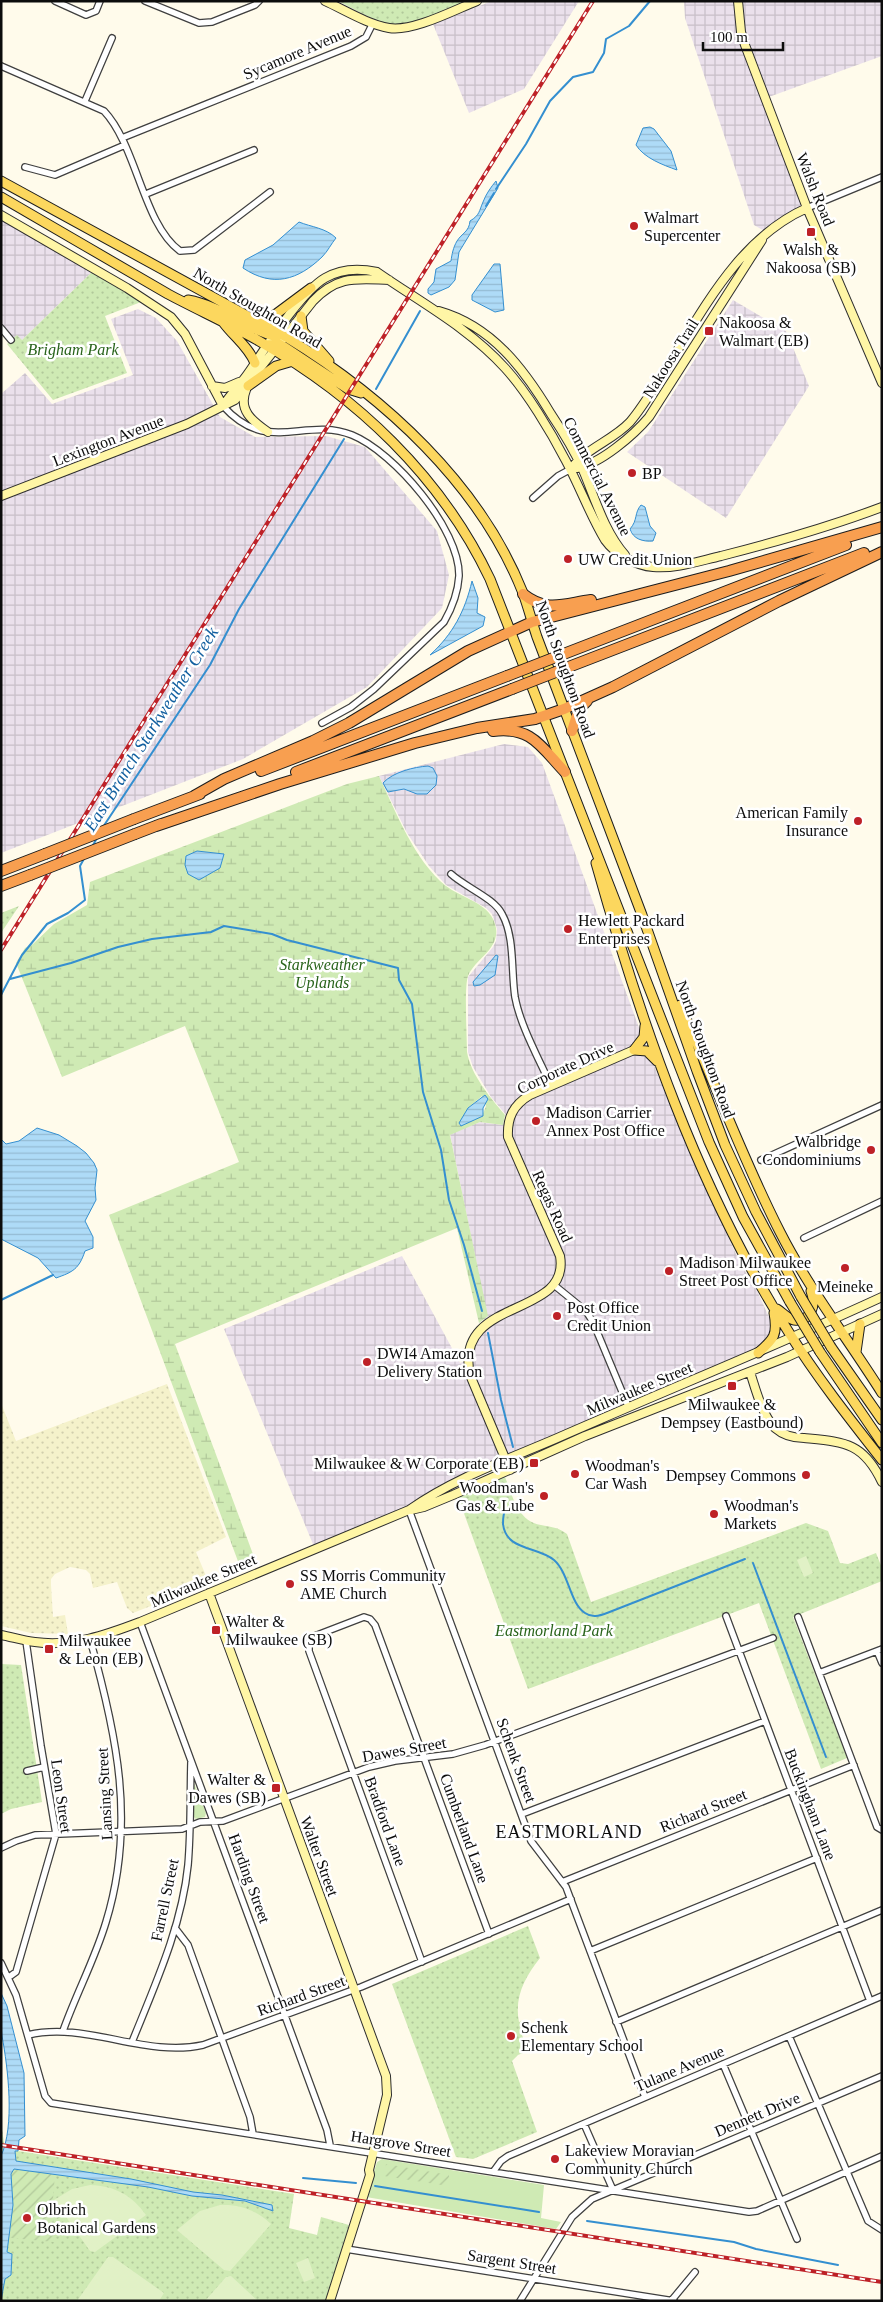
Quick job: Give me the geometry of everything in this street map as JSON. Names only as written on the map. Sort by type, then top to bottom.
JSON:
[{"type":"highway","points":[[194,796],[224,779],[320,738],[349,723],[438,668],[510,631],[532,622],[729,571],[882,527]]},
{"type":"highway","points":[[1,870],[882,531]]},
{"type":"highway","points":[[1,886],[882,546]]},
{"type":"highway","points":[[156,826],[319,771],[447,735],[544,716],[594,696],[779,601],[882,552]]},
{"type":"highway","points":[[523,594],[535,603],[550,606],[643,592]]},
{"type":"highway","points":[[572,731],[579,709],[594,696]]},
{"type":"highway","points":[[447,735],[501,730],[518,731],[538,742],[565,772]]},
{"type":"main road","name":"North Stoughton Road","points":[[1,181],[257,321],[337,371],[411,432],[455,481],[496,540],[523,594],[572,731],[659,960],[697,1071],[725,1145],[756,1212],[801,1297],[850,1377],[882,1420]]},
{"type":"main road","name":"North Stoughton Road","points":[[1,197],[178,299],[222,320],[266,345]]},
{"type":"main road","points":[[257,321],[272,317],[311,288]]},
{"type":"main road","points":[[178,299],[199,302],[279,335]]},
{"type":"main road","points":[[301,316],[304,331],[337,371]]},
{"type":"main road","points":[[222,320],[231,334],[247,348],[255,363]]},
{"type":"main road","points":[[266,345],[299,355],[348,389],[366,394]]},
{"type":"main road","name":"North Stoughton Road","points":[[277,347],[293,362],[369,419],[405,452],[428,479],[460,523],[478,555],[582,811],[709,1142],[743,1217],[820,1352],[882,1443]]},
{"type":"main road","points":[[246,385],[276,366],[293,362]]},
{"type":"main road","points":[[582,811],[623,958],[641,1011],[712,1190],[772,1306],[829,1393],[882,1460]]},
{"type":"main road","points":[[659,960],[698,1046],[747,1164],[780,1232],[807,1280],[882,1393]]},
{"type":"main road","points":[[641,1011],[645,1032],[642,1041],[634,1050],[651,1054],[667,1078]]},
{"type":"main road","points":[[772,1306],[794,1320],[808,1316],[812,1312],[814,1303],[807,1280]]},
{"type":"main road","points":[[758,1353],[772,1341],[776,1333],[772,1306]]},
{"type":"main road","points":[[856,1352],[860,1324]]},
{"type":"street","points":[[55,1],[79,13],[90,14],[96,11],[100,1]]},
{"type":"street","points":[[145,1],[199,23],[212,22],[256,5],[259,1]]},
{"type":"street","points":[[325,1],[373,23]]},
{"type":"street","name":"Sycamore Avenue","points":[[122,138],[351,46],[366,37],[373,23],[390,28],[401,28],[420,23],[477,1]]},
{"type":"street","name":"Walsh Road","points":[[738,1],[741,32],[745,45],[807,208],[882,383]]},
{"type":"street","points":[[85,101],[112,38]]},
{"type":"street","points":[[1,66],[85,101],[104,111],[112,119],[155,216],[172,245],[180,251],[188,252],[194,250],[270,192]]},
{"type":"street","points":[[25,167],[55,175],[125,145]]},
{"type":"street","points":[[146,194],[254,150]]},
{"type":"street","name":"Nakoosa Trail","points":[[580,464],[630,422],[722,281],[745,252],[785,219],[882,177]]},
{"type":"street","points":[[1,215],[160,308],[185,334],[223,406],[242,423],[256,430],[268,432],[325,430],[346,433],[369,443],[405,475],[446,530],[455,551],[459,575],[456,595],[451,610],[439,628],[374,689],[351,707],[322,722]]},
{"type":"street","name":"Nakoosa Trail","points":[[532,498],[558,476],[615,447],[635,432],[649,417],[739,273],[768,234]]},
{"type":"street","name":"Commercial Avenue","points":[[223,406],[236,400],[277,347],[279,335],[311,288],[327,277],[345,270],[366,269],[377,272],[437,310],[484,347],[506,369],[525,394],[571,469],[605,540],[613,550],[648,567],[672,568],[795,537],[882,507]]},
{"type":"street","name":"Commercial Avenue","points":[[246,385],[255,363],[266,345],[301,316],[320,293],[342,281],[360,278],[389,280]]},
{"type":"street","name":"Commercial Avenue","points":[[437,310],[476,328],[509,354],[540,395],[580,464],[612,538],[626,556]]},
{"type":"street","points":[[1,328],[4,335],[11,340]]},
{"type":"street","points":[[212,386],[225,388],[246,385],[243,396],[245,411],[254,422],[268,432]]},
{"type":"street","name":"Lexington Avenue","points":[[1,496],[187,424],[223,406]]},
{"type":"street","points":[[451,874],[460,883],[495,905],[502,914],[507,929],[517,1004],[550,1086]]},
{"type":"street","name":"Corporate Drive","points":[[512,1113],[522,1100],[634,1050]]},
{"type":"street","points":[[761,1160],[882,1105]]},
{"type":"street","name":"Regas Road","points":[[512,1113],[508,1124],[508,1137],[560,1256],[561,1271],[554,1285]]},
{"type":"street","points":[[804,1238],[882,1201]]},
{"type":"street","points":[[510,1470],[470,1374],[469,1352],[477,1332],[485,1324],[541,1297],[554,1285],[588,1314],[628,1406],[623,1415],[601,1425],[580,1438]]},
{"type":"street","name":"Milwaukee Street","points":[[409,1510],[422,1501],[506,1460],[628,1406],[793,1338],[882,1297]]},
{"type":"street","name":"Milwaukee Street","points":[[1,1635],[26,1641],[66,1643],[90,1639],[140,1622],[409,1510],[424,1507],[580,1438],[802,1351],[882,1314]]},
{"type":"street","points":[[750,1372],[767,1416],[780,1432],[798,1438],[838,1441],[850,1445],[872,1466],[882,1482]]},
{"type":"street","points":[[634,1416],[640,1406],[675,1394],[710,1373]]},
{"type":"street","name":"Schenk Street","points":[[409,1510],[531,1841],[562,1882],[571,1899],[645,2097]]},
{"type":"street","name":"Walter Street","points":[[209,1593],[386,2080],[387,2095],[373,2171],[370,2175],[330,2301]]},
{"type":"street","name":"Buckingham Lane","points":[[726,1616],[870,2001]]},
{"type":"street","points":[[798,1617],[878,1827],[882,1830]]},
{"type":"street","name":"Bradford Lane","points":[[372,1620],[364,1618],[312,1637],[309,1651],[422,1962]]},
{"type":"street","name":"Cumberland Lane","points":[[372,1620],[489,1934]]},
{"type":"street","name":"Harding Street","points":[[140,1622],[327,2130],[330,2145]]},
{"type":"street","name":"Dawes Street","points":[[1,1848],[22,1839],[56,1834],[182,1829],[214,1821],[223,1821],[354,1772],[395,1761],[453,1754],[495,1741],[773,1638]]},
{"type":"street","name":"Lansing Street","points":[[63,2031],[107,1920],[115,1887],[122,1832],[121,1787],[116,1745],[108,1702],[90,1639]]},
{"type":"street","name":"Leon Street","points":[[9,1976],[16,1972],[56,1834],[44,1767],[26,1641]]},
{"type":"street","points":[[819,1673],[879,1650],[882,1662]]},
{"type":"street","points":[[522,1814],[765,1720]]},
{"type":"street","name":"Farrell Street","points":[[132,2042],[175,1928],[188,1864],[191,1757]]},
{"type":"street","name":"Richard Street","points":[[562,1882],[854,1765]]},
{"type":"street","points":[[28,1771],[44,1767]]},
{"type":"street","points":[[590,1951],[816,1858]]},
{"type":"street","name":"Richard Street","points":[[28,2035],[63,2031],[181,2048],[203,2045],[354,1990],[571,1899]]},
{"type":"street","points":[[616,2022],[882,1910]]},
{"type":"street","points":[[175,1928],[188,1945],[250,2117],[253,2134]]},
{"type":"street","points":[[1,1963],[9,1976],[28,2035]]},
{"type":"street","name":"Tulane Avenue","points":[[494,2172],[497,2166],[508,2156],[882,1996]]},
{"type":"street","name":"Hargrove Street","points":[[28,2035],[47,2100],[52,2103],[752,2212],[780,2199]]},
{"type":"street","points":[[788,2036],[868,2221],[882,2230]]},
{"type":"street","points":[[723,2064],[798,2239]]},
{"type":"street","name":"Dennett Drive","points":[[520,2301],[575,2213],[592,2199],[882,2076]]},
{"type":"street","points":[[584,2124],[613,2190]]},
{"type":"street","points":[[780,2199],[882,2156]]},
{"type":"street","name":"Sargent Street","points":[[346,2249],[672,2301]]},
{"type":"street","points":[[672,2301],[695,2272]]},
{"type":"shaded area","points":[[492,1],[579,1],[524,89],[469,113],[433,24]]},
{"type":"shaded area","points":[[684,1],[882,1],[882,56],[766,98],[807,208],[768,233],[754,225],[685,18]]},
{"type":"shaded area","points":[[1,215],[95,269],[22,340],[11,340],[1,328]]},
{"type":"shaded area","points":[[733,300],[786,331],[809,386],[726,518],[627,452],[648,432]]},
{"type":"shaded area","points":[[138,309],[156,318],[177,341],[220,417],[255,437],[326,436],[365,447],[437,531],[449,575],[442,608],[367,687],[243,759],[1,853],[1,394],[25,373],[52,404],[133,375],[111,319]]},
{"type":"shaded area","points":[[504,744],[528,747],[542,763],[641,1033],[686,1145],[742,1267],[753,1282],[774,1328],[759,1346],[741,1360],[315,1549],[224,1329],[402,1256],[460,1363],[468,1360],[485,1324],[479,1275],[450,1134],[480,1122],[503,1125],[506,1115],[491,1097],[473,1067],[468,1052],[468,977],[493,947],[496,941],[497,929],[492,914],[486,908],[446,885],[429,866],[407,833],[379,776]]},
{"type":"shaded area","points":[[167,1384],[226,1537],[196,1552],[209,1583],[133,1613],[127,1608],[117,1582],[93,1588],[90,1574],[86,1570],[70,1567],[55,1574],[51,1579],[53,1617],[65,1615],[68,1634],[31,1633],[1,1626],[1,1403],[16,1441]]},
{"type":"green space","points":[[338,1],[471,1],[412,23],[392,24],[371,18]]},
{"type":"green space","name":"Brigham Park","points":[[95,269],[141,302],[105,316],[127,373],[53,400],[7,344],[17,335],[22,340]]},
{"type":"green space","name":"Starkweather Uplands","points":[[379,776],[399,820],[424,863],[446,886],[483,907],[489,913],[496,928],[496,936],[491,948],[468,976],[466,1001],[467,1052],[477,1077],[505,1115],[503,1125],[480,1122],[450,1135],[488,1316],[479,1323],[457,1228],[175,1344],[257,1565],[242,1572],[109,1215],[239,1162],[185,1026],[62,1077],[16,963],[25,948],[33,944],[54,924],[87,905],[90,882],[347,784]],"holes":[[[197,851],[224,854],[222,861]],[[482,1096],[486,1106],[482,1116],[459,1125],[468,1108]]]},
{"type":"green space","points":[[19,906],[1,933],[1,913]]},
{"type":"green space","name":"Eastmorland Park","points":[[505,1477],[517,1507],[526,1518],[533,1523],[557,1529],[567,1534],[591,1602],[806,1523],[828,1531],[840,1563],[848,1564],[876,1553],[882,1568],[882,1581],[793,1617],[847,1758],[821,1769],[759,1603],[528,1689],[458,1497]]},
{"type":"green space","points":[[806,1556],[813,1573],[804,1577],[797,1560]]},
{"type":"green space","points":[[1,1664],[21,1665],[42,1802],[11,1809],[1,1814]]},
{"type":"green space","points":[[194,1783],[206,1813],[205,1817],[196,1819],[193,1816]]},
{"type":"green space","points":[[528,1926],[540,1958],[525,1980],[519,1996],[519,2022],[522,2021],[527,2033],[522,2035],[528,2051],[518,2055],[512,2061],[537,2132],[473,2159],[456,2157],[392,1984]]},
{"type":"green space","points":[[1,2123],[5,2149],[294,2194],[289,2228],[317,2235],[321,2217],[349,2225],[326,2301],[1,2301]]},
{"type":"green space","points":[[382,2159],[544,2185],[541,2218],[561,2222],[556,2229],[366,2197],[377,2162]]},
{"type":"green space","points":[[386,2164],[449,2175],[448,2186],[384,2176]]},
{"type":"green space","name":"Olbrich Botanical Gardens","points":[[1,2168],[55,2174],[53,2199],[54,2242],[1,2237]]},
{"type":"green space","points":[[90,2185],[107,2187],[122,2193],[135,2202],[146,2215],[95,2252],[90,2251],[54,2200],[72,2189]]},
{"type":"green space","points":[[220,2205],[247,2209],[260,2215],[271,2224],[230,2271],[224,2270],[177,2230],[200,2211]]},
{"type":"green space","points":[[108,2257],[113,2257],[164,2293],[159,2301],[77,2301]]},
{"type":"green space","points":[[308,2258],[315,2278],[304,2282],[296,2263]]},
{"type":"green space","points":[[231,2276],[258,2301],[205,2301],[226,2277]]},
{"type":"water","points":[[650,127],[654,129],[671,151],[677,170],[660,163],[639,150],[636,145],[643,128]]},
{"type":"water","points":[[496,181],[498,188],[459,252],[455,280],[449,287],[431,295],[428,293],[428,289],[434,282],[436,269],[451,261],[457,241],[467,230],[470,221],[477,215],[487,193]]},
{"type":"water","points":[[299,222],[323,230],[336,238],[324,255],[313,265],[285,279],[265,278],[243,268],[245,260],[273,245]]},
{"type":"water","points":[[494,264],[500,264],[504,310],[495,312],[472,300],[472,295]]},
{"type":"water","points":[[641,505],[645,507],[650,526],[656,533],[653,541],[639,539],[633,535],[630,529]]},
{"type":"water","points":[[472,581],[478,598],[477,613],[485,617],[483,626],[430,655],[452,630],[462,612]]},
{"type":"water","points":[[428,766],[433,768],[437,776],[436,785],[427,794],[417,794],[404,789],[388,792],[383,783],[392,776],[404,771]]},
{"type":"water","points":[[197,851],[224,854],[220,868],[199,880],[188,874],[185,865],[186,856]]},
{"type":"water","points":[[496,955],[498,956],[495,975],[480,985],[474,986],[473,982]]},
{"type":"water","points":[[485,1095],[488,1099],[483,1108],[483,1116],[461,1126],[459,1123],[468,1108]]},
{"type":"water","points":[[37,1128],[59,1135],[77,1146],[86,1153],[97,1170],[96,1200],[85,1221],[93,1237],[93,1248],[85,1251],[75,1269],[56,1278],[38,1258],[1,1239],[1,1139],[6,1144],[19,1141]]},
{"type":"water","points":[[1,1993],[7,2006],[24,2073],[25,2136],[19,2140],[18,2151],[15,2151],[16,2161],[131,2179],[193,2192],[222,2195],[272,2205],[273,2211],[245,2201],[192,2196],[148,2187],[14,2169],[11,2174],[13,2205],[7,2252],[12,2254],[11,2275],[5,2279],[1,2301],[1,2156],[8,2129],[9,2097],[1,2026]]},
{"type":"waterway","name":"East Branch Starkweather Creek","points":[[496,189],[526,144],[550,101],[573,77],[593,72],[604,53],[606,39],[629,26],[650,1]]},
{"type":"waterway","name":"East Branch Starkweather Creek","points":[[486,206],[494,193]]},
{"type":"waterway","name":"East Branch Starkweather Creek","points":[[376,389],[420,311]]},
{"type":"waterway","name":"East Branch Starkweather Creek","points":[[103,827],[210,665],[239,609],[344,439]]},
{"type":"waterway","name":"East Branch Starkweather Creek","points":[[92,847],[97,838]]},
{"type":"waterway","name":"East Branch Starkweather Creek","points":[[1,995],[22,955],[47,924],[68,913],[85,900],[80,866],[85,857]]},
{"type":"waterway","points":[[10,979],[71,963],[118,947],[152,939],[211,932],[224,926],[272,934],[287,940],[398,968],[399,980],[412,1004],[423,1092],[441,1150],[449,1200],[464,1245],[482,1311]]},
{"type":"waterway","points":[[1,1300],[53,1275]]},
{"type":"waterway","points":[[488,1333],[501,1400],[513,1447]]},
{"type":"waterway","points":[[506,1509],[503,1524],[505,1533],[516,1544],[539,1552],[554,1560],[563,1572],[576,1603],[580,1609],[590,1616],[607,1613],[745,1559]]},
{"type":"waterway","points":[[753,1563],[826,1757]]},
{"type":"waterway","points":[[303,2178],[356,2183]]},
{"type":"waterway","points":[[375,2186],[539,2212]]},
{"type":"waterway","points":[[587,2221],[734,2242],[756,2249],[838,2265]]},
{"type":"railway","points":[[1,950],[593,1]]},
{"type":"railway","points":[[1,2145],[882,2282]]},
{"type":"place","name":"Walmart Supercenter","points":[[634,226]]},
{"type":"place","name":"Walsh & Nakoosa (SB)","points":[[811,232]]},
{"type":"place","name":"Nakoosa & Walmart (EB)","points":[[709,331]]},
{"type":"place","name":"BP","points":[[632,473]]},
{"type":"place","name":"UW Credit Union","points":[[568,559]]},
{"type":"place","name":"American Family Insurance","points":[[858,821]]},
{"type":"place","name":"Hewlett Packard Enterprises","points":[[568,929]]},
{"type":"place","name":"Madison Carrier Annex Post Office","points":[[536,1121]]},
{"type":"place","name":"Walbridge Condominiums","points":[[871,1150]]},
{"type":"place","name":"Meineke","points":[[845,1268]]},
{"type":"place","name":"Madison Milwaukee Street Post Office","points":[[669,1271]]},
{"type":"place","name":"Post Office Credit Union","points":[[557,1316]]},
{"type":"place","name":"DWI4 Amazon Delivery Station","points":[[367,1362]]},
{"type":"place","name":"Milwaukee & Dempsey (Eastbound)","points":[[732,1386]]},
{"type":"place","name":"Milwaukee & W Corporate (EB)","points":[[534,1463]]},
{"type":"place","name":"Woodman's Car Wash","points":[[575,1474]]},
{"type":"place","name":"Dempsey Commons","points":[[806,1475]]},
{"type":"place","name":"Woodman's Gas & Lube","points":[[544,1496]]},
{"type":"place","name":"Woodman's Markets","points":[[714,1514]]},
{"type":"place","name":"SS Morris Community AME Church","points":[[290,1584]]},
{"type":"place","name":"Walter & Milwaukee (SB)","points":[[216,1630]]},
{"type":"place","name":"Milwaukee & Leon (EB)","points":[[49,1649]]},
{"type":"place","name":"Walter & Dawes (SB)","points":[[276,1788]]},
{"type":"place","name":"Schenk Elementary School","points":[[511,2036]]},
{"type":"place","name":"Lakeview Moravian Community Church","points":[[555,2159]]},
{"type":"place","name":"Olbrich Botanical Gardens","points":[[27,2218]]},
{"type":"district","name":"EASTMORLAND","points":[[569,1832]]}]
